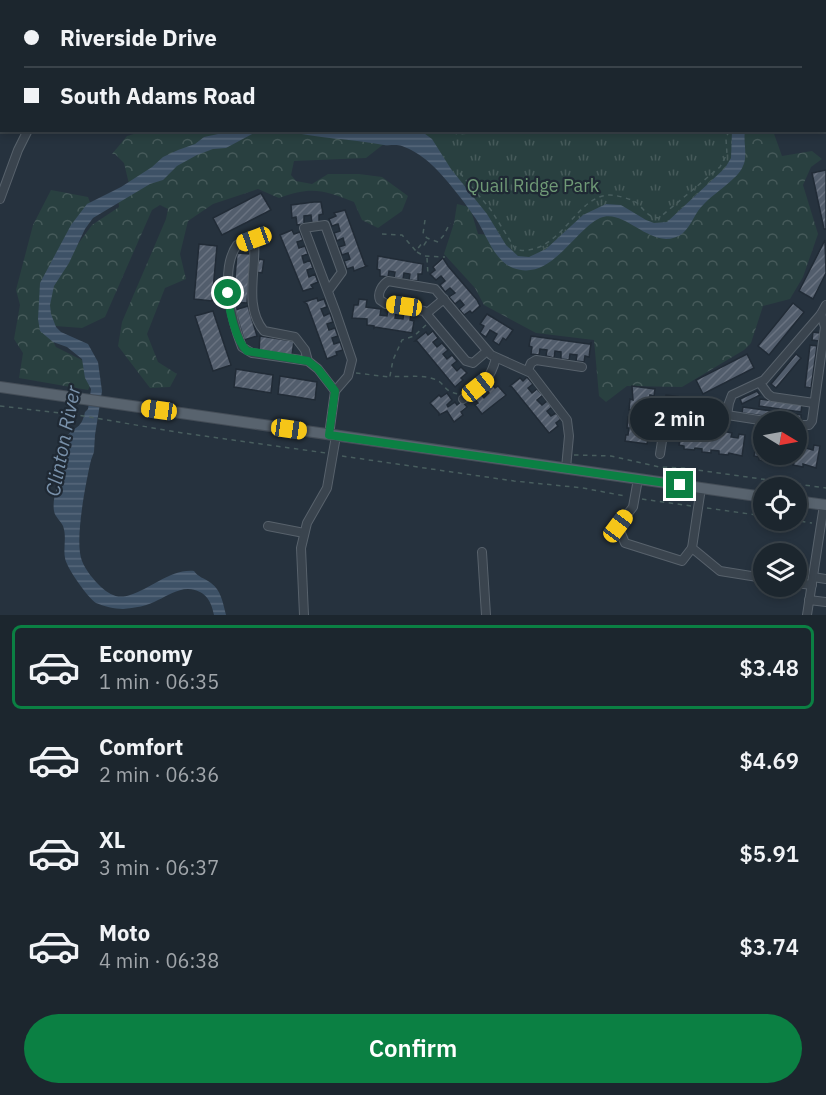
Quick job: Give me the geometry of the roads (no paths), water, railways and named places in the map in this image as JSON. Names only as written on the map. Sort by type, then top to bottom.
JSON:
[{"type":"main road","points":[[0,387],[753,495]]},
{"type":"main road","points":[[807,503],[825,505]]},
{"type":"street","points":[[0,199],[27,132]]},
{"type":"street","points":[[304,615],[301,548],[307,523],[327,488],[334,454],[332,435],[335,391],[350,372],[351,366],[350,352],[304,228],[325,225],[342,272],[328,291]]},
{"type":"street","points":[[308,361],[305,350],[295,337],[264,332],[260,327],[252,300],[254,239],[237,245],[231,259],[228,300],[242,347],[252,353],[308,361],[318,369],[335,391]]},
{"type":"street","points":[[487,351],[473,363],[466,361],[421,309],[382,302],[379,297],[382,287],[388,281],[431,288],[444,299],[487,351],[496,358],[528,370],[567,420],[570,436],[566,468]]},
{"type":"street","points":[[428,318],[444,299]]},
{"type":"street","points":[[727,415],[732,395],[760,383],[771,373],[826,305]]},
{"type":"street","points":[[807,425],[812,421],[825,327],[821,314]]},
{"type":"street","points":[[466,397],[492,374],[496,358]]},
{"type":"street","points":[[528,370],[531,363],[536,360],[582,367]]},
{"type":"street","points":[[760,383],[772,397],[814,403]]},
{"type":"street","points":[[660,454],[669,409],[676,407],[753,419]]},
{"type":"street","points":[[638,479],[633,507],[618,526],[625,543],[682,561],[692,548],[701,488]]},
{"type":"street","points":[[807,615],[825,505]]},
{"type":"street","points":[[268,526],[304,533]]},
{"type":"street","points":[[692,548],[720,572],[753,576]]},
{"type":"street","points":[[482,552],[486,615]]},
{"type":"street","points":[[816,554],[826,555]]},
{"type":"street","points":[[807,582],[826,579]]},
{"type":"street","points":[[809,600],[826,602]]},
{"type":"water","points":[[227,132],[258,132],[226,148],[213,149],[197,155],[177,166],[163,180],[150,184],[93,218],[54,286],[50,305],[56,327],[61,332],[88,344],[98,362],[102,391],[94,452],[86,482],[80,526],[80,552],[84,565],[104,590],[122,597],[138,592],[177,573],[194,571],[217,589],[226,615],[214,615],[211,605],[203,594],[188,589],[176,591],[141,606],[116,608],[92,600],[69,568],[65,558],[64,530],[54,511],[54,497],[66,439],[79,426],[88,409],[91,389],[85,378],[82,359],[67,347],[53,342],[40,331],[38,319],[40,283],[71,225],[87,204],[121,187],[163,157],[195,144],[204,137]]},
{"type":"water","points":[[291,132],[422,132],[432,139],[451,169],[487,214],[506,245],[518,256],[529,257],[546,249],[583,215],[606,204],[621,205],[654,223],[667,222],[725,168],[731,158],[732,132],[745,132],[745,158],[736,176],[701,207],[686,230],[679,236],[668,239],[657,237],[624,220],[608,216],[590,224],[550,262],[539,268],[527,270],[513,268],[501,260],[467,207],[423,157],[400,145]]},
{"type":"park label","name":"Quail Ridge Park","points":[[533,186]]},
{"type":"water label","name":"Clinton River","points":[[63,441]]}]
